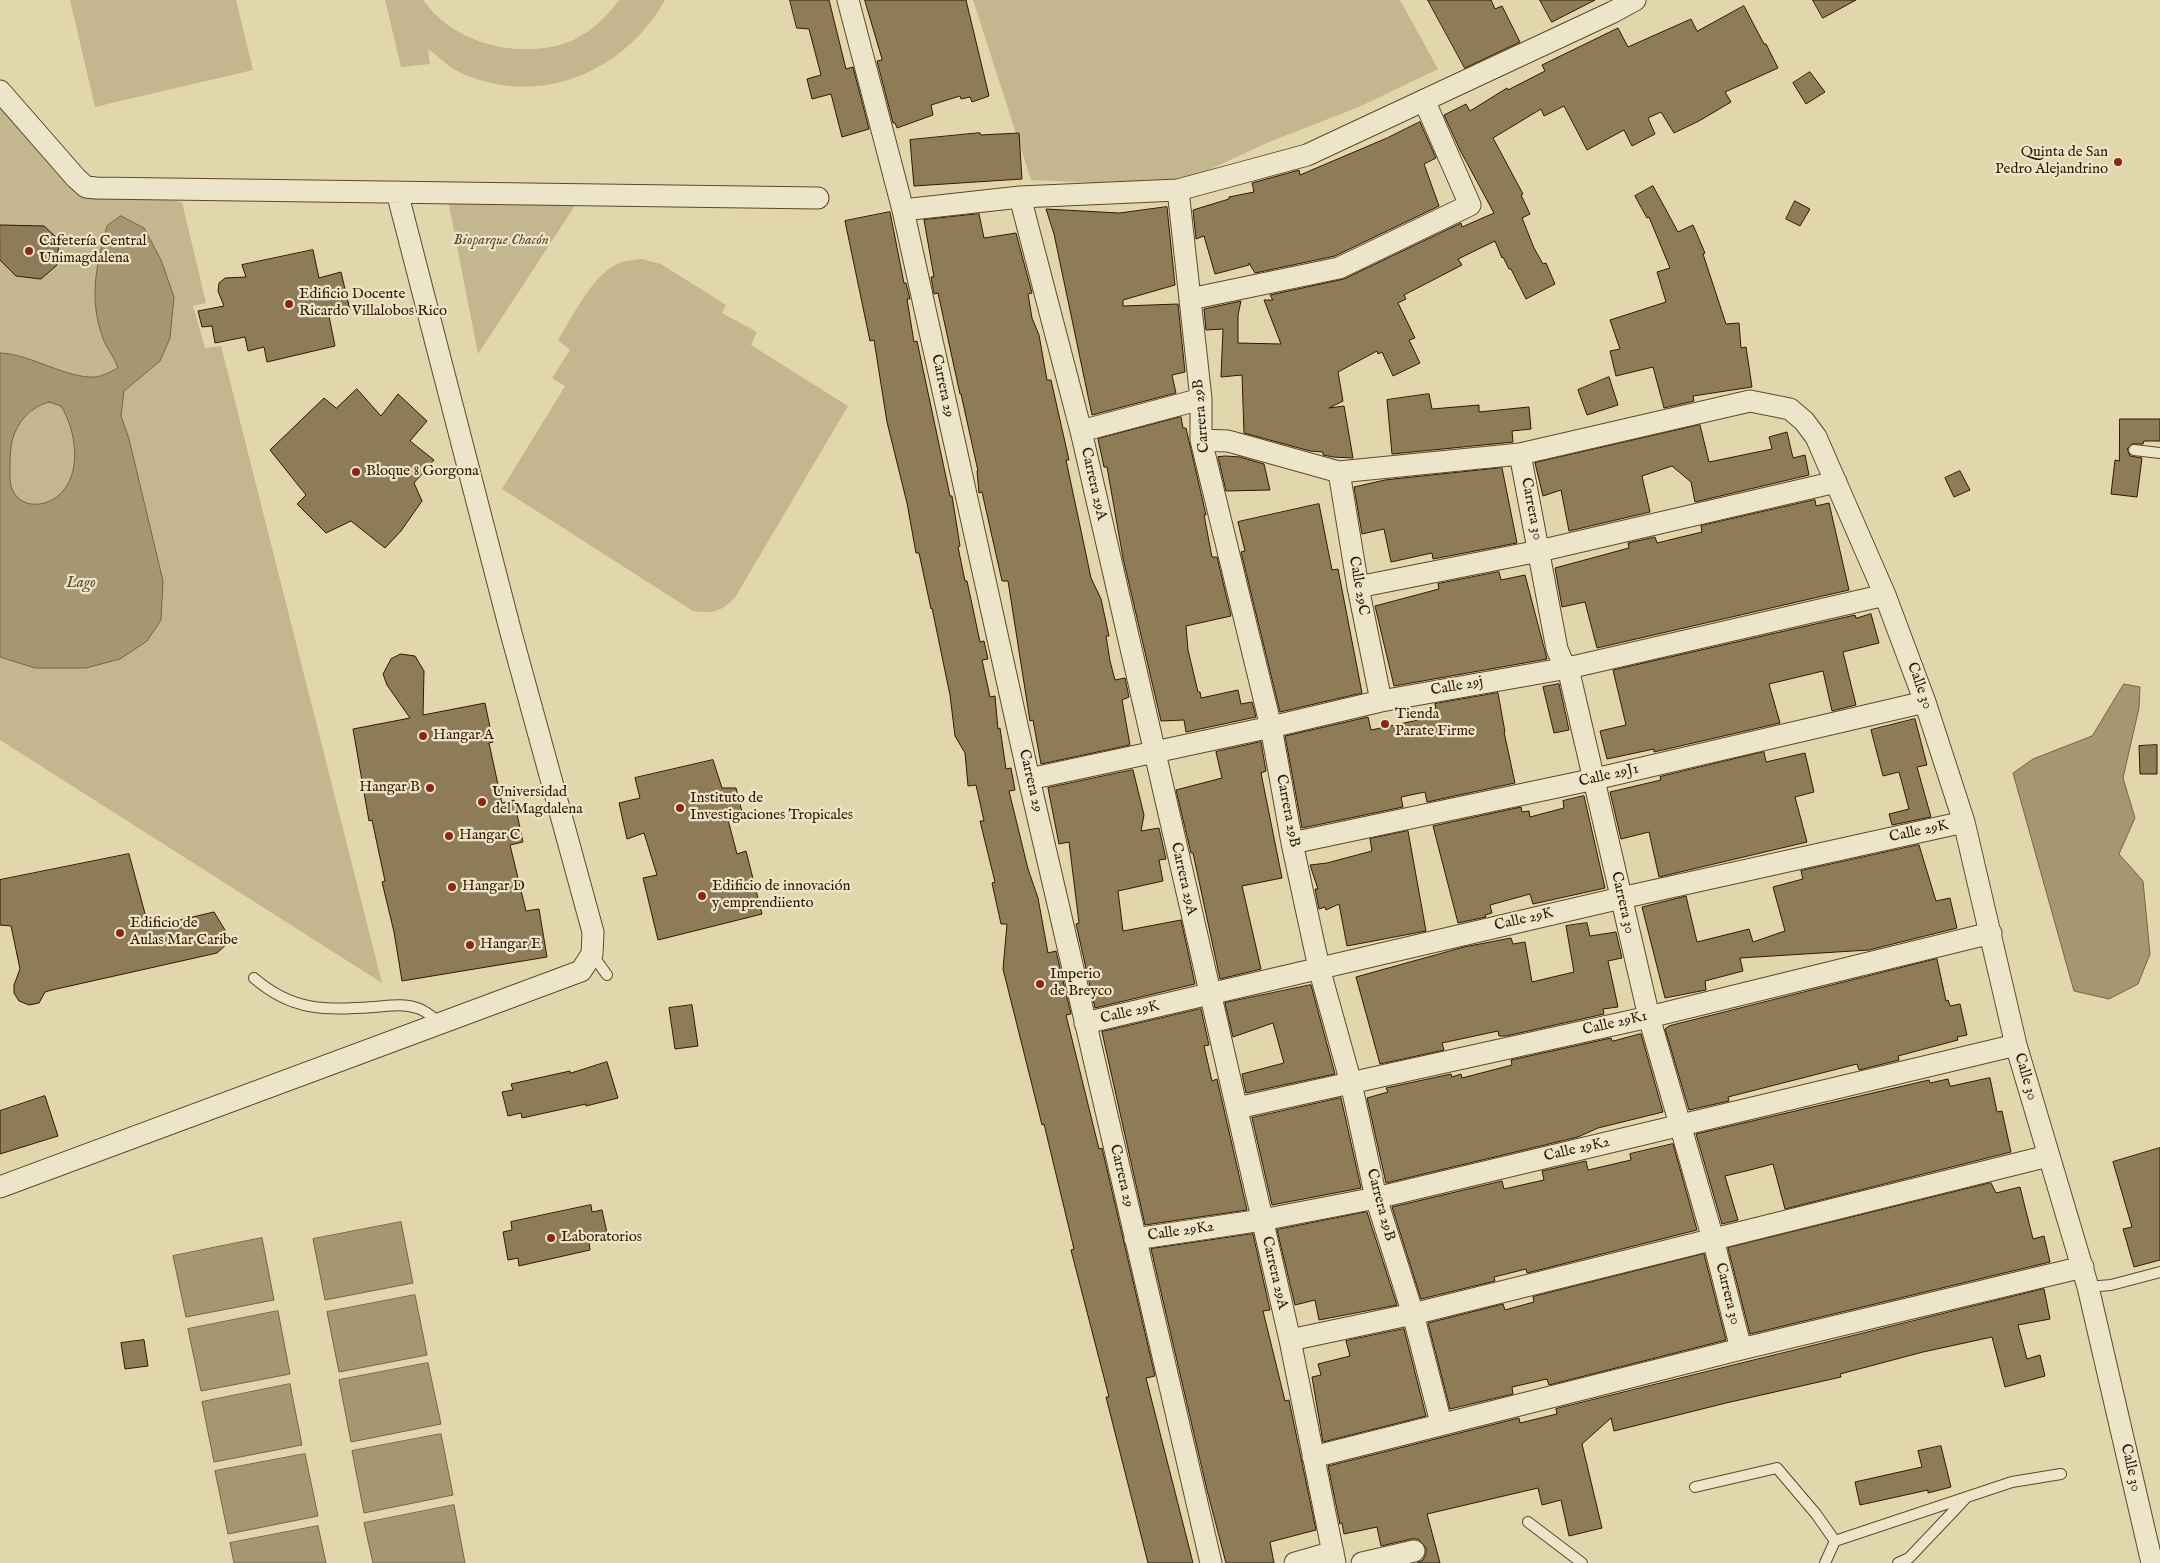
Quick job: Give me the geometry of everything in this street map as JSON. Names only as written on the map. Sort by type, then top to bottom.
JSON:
[{"type":"street","name":"Carrera 29","points":[[848,0],[903,210],[1029,779],[1211,1563]]},
{"type":"street","points":[[903,210],[1020,197],[1178,190],[1307,154],[1424,100],[1610,6],[1635,0]]},
{"type":"street","points":[[0,91],[76,178],[86,187],[108,190],[818,198]]},
{"type":"street","points":[[1190,299],[1339,268],[1470,205],[1424,100]]},
{"type":"street","name":"Carrera 29B","points":[[1178,190],[1201,400],[1201,440],[1271,728],[1292,843],[1319,968],[1351,1083],[1376,1198],[1412,1314],[1442,1423]]},
{"type":"street","points":[[0,1187],[439,1022],[581,971],[592,954],[593,932],[511,633],[397,192]]},
{"type":"street","name":"Carrera 29A","points":[[1020,197],[1081,431],[1211,994],[1290,1340],[1334,1558]]},
{"type":"street","points":[[1081,431],[1201,400]]},
{"type":"street","name":"Calle 30","points":[[1339,472],[1520,454],[1750,401],[1790,409],[1804,421],[1816,437],[1885,595],[1925,702],[1964,822],[2016,1045],[2083,1267],[2152,1563]]},
{"type":"street","points":[[1201,440],[1228,441],[1339,472]]},
{"type":"street","name":"Carrera 30","points":[[1520,454],[1558,649],[1562,661],[1568,668],[1649,1017],[1713,1239],[1741,1349]]},
{"type":"street","name":"Calle 29C","points":[[1339,472],[1358,588],[1381,700]]},
{"type":"street","points":[[1358,588],[1539,551],[1836,482]]},
{"type":"street","name":"Calle 29j","points":[[1029,779],[1271,728],[1381,700],[1568,668],[1885,595]]},
{"type":"street","name":"Calle 29J1","points":[[1292,843],[1595,779],[1925,702]]},
{"type":"street","name":"Calle 29K","points":[[1085,1023],[1621,898],[1964,822]]},
{"type":"street","name":"Calle 29K1","points":[[1237,1108],[1649,1017],[1991,933]]},
{"type":"street","name":"Calle 29K2","points":[[1136,1239],[1262,1220],[1376,1198],[2016,1045]]},
{"type":"street","points":[[1290,1340],[1412,1314],[2048,1156]]},
{"type":"street","points":[[1313,1457],[1741,1349],[2083,1267]]},
{"type":"street","points":[[1362,1563],[1414,1551]]},
{"type":"street","points":[[1295,1563],[1334,1558]]},
{"type":"lane","points":[[2134,450],[2160,453]]},
{"type":"lane","points":[[592,954],[606,975]]},
{"type":"lane","points":[[254,978],[268,990],[290,1002],[317,1008],[408,1006],[424,1011],[439,1022]]},
{"type":"lane","points":[[2088,1287],[2111,1285],[2160,1272]]},
{"type":"lane","points":[[1695,1487],[1777,1468],[1816,1514],[1834,1541]]},
{"type":"lane","points":[[1825,1563],[1834,1541],[2012,1482],[2061,1474]]},
{"type":"lane","points":[[1898,1563],[1909,1558],[1967,1497]]},
{"type":"lane","points":[[1528,1522],[1582,1563]]},
{"type":"green space","points":[[70,0],[236,0],[253,70],[95,107]]},
{"type":"green space","points":[[385,0],[423,0],[438,17],[466,36],[499,46],[533,49],[566,43],[582,36],[602,20],[619,0],[665,0],[648,26],[627,47],[603,65],[576,77],[548,85],[519,87],[489,83],[459,72],[428,49],[430,64],[401,67]]},
{"type":"green space","points":[[973,0],[1400,0],[1438,69],[1359,107],[1269,142],[1198,175],[1158,186],[1031,180]]},
{"type":"green space","points":[[0,107],[78,189],[182,202],[206,303],[193,306],[205,348],[221,346],[382,983],[0,740]]},
{"type":"green space","name":"Bioparque Chacón","points":[[447,195],[580,198],[478,354]]},
{"type":"green space","points":[[642,259],[661,264],[726,305],[722,313],[757,332],[751,345],[848,406],[736,596],[727,605],[712,612],[693,611],[502,489],[565,386],[552,378],[570,350],[558,340],[578,307],[594,284],[612,267],[624,261]]},
{"type":"water","name":"Lago","points":[[121,216],[144,228],[161,260],[174,297],[170,338],[160,361],[124,391],[121,416],[129,439],[163,581],[161,620],[147,641],[120,659],[86,668],[35,668],[0,657],[0,353],[24,357],[61,371],[85,377],[96,377],[118,368],[104,341],[96,311],[95,283],[107,226]],"holes":[[[49,402],[61,406],[73,439],[75,452],[72,476],[67,486],[54,499],[41,504],[22,501],[13,491],[11,484],[10,453],[14,434],[25,416],[42,404]]]},
{"type":"water","points":[[2124,684],[2140,687],[2139,708],[2123,778],[2135,818],[2119,854],[2143,881],[2150,954],[2138,984],[2109,999],[2074,991],[2013,773],[2033,759],[2092,736]]},
{"type":"water","points":[[401,1222],[413,1283],[325,1300],[313,1239]]},
{"type":"water","points":[[262,1238],[274,1300],[186,1317],[173,1256]]},
{"type":"water","points":[[415,1295],[427,1355],[339,1372],[327,1312]]},
{"type":"water","points":[[278,1311],[290,1374],[201,1391],[188,1329]]},
{"type":"water","points":[[428,1363],[441,1424],[351,1442],[339,1380]]},
{"type":"water","points":[[290,1384],[302,1445],[214,1462],[202,1402]]},
{"type":"water","points":[[441,1434],[453,1495],[364,1513],[352,1451]]},
{"type":"water","points":[[305,1454],[318,1516],[228,1534],[215,1471]]},
{"type":"water","points":[[454,1505],[465,1563],[373,1563],[364,1523]]},
{"type":"water","points":[[318,1526],[326,1563],[234,1563],[230,1543]]},
{"type":"building","points":[[790,0],[829,0],[846,69],[853,67],[869,129],[842,137],[831,94],[812,99],[807,79],[821,75],[809,29],[797,28]]},
{"type":"building","points":[[865,0],[966,0],[989,96],[972,102],[970,97],[961,99],[960,96],[931,105],[933,115],[897,128],[895,123],[893,123],[877,61],[882,60]]},
{"type":"building","points":[[1428,0],[1491,0],[1495,9],[1502,6],[1520,42],[1465,68]]},
{"type":"building","points":[[1540,0],[1595,0],[1552,22]]},
{"type":"building","points":[[1813,0],[1856,0],[1823,18]]},
{"type":"building","points":[[1744,6],[1778,68],[1725,92],[1731,102],[1699,121],[1674,133],[1661,112],[1648,118],[1655,134],[1632,146],[1624,130],[1587,150],[1564,106],[1544,116],[1541,109],[1493,138],[1523,194],[1521,195],[1530,214],[1522,218],[1534,248],[1543,264],[1546,263],[1555,284],[1526,299],[1511,269],[1509,269],[1502,258],[1495,241],[1458,259],[1462,265],[1404,295],[1406,299],[1398,303],[1415,338],[1409,340],[1420,363],[1393,376],[1382,352],[1378,354],[1377,351],[1338,372],[1343,401],[1329,408],[1344,406],[1353,458],[1323,455],[1323,452],[1310,451],[1244,433],[1242,375],[1221,377],[1223,329],[1206,330],[1204,309],[1241,301],[1238,315],[1238,343],[1281,344],[1264,300],[1273,300],[1270,295],[1344,279],[1461,223],[1462,227],[1494,213],[1460,150],[1444,115],[1466,104],[1470,111],[1507,88],[1508,90],[1545,71],[1542,65],[1618,28],[1628,47],[1691,19],[1697,31]]},
{"type":"building","points":[[1810,72],[1825,92],[1806,104],[1793,83]]},
{"type":"building","points":[[1420,122],[1436,158],[1424,164],[1439,206],[1335,256],[1255,273],[1249,263],[1249,265],[1215,274],[1204,236],[1196,239],[1193,210],[1229,199],[1229,197],[1254,192],[1252,183],[1299,170],[1300,175]]},
{"type":"building","points":[[980,133],[981,135],[1019,133],[1022,179],[914,186],[910,140]]},
{"type":"building","points":[[1653,186],[1678,232],[1693,225],[1705,253],[1703,254],[1726,324],[1739,323],[1741,348],[1746,347],[1752,387],[1693,396],[1694,401],[1664,408],[1653,367],[1616,376],[1610,351],[1620,349],[1610,320],[1666,302],[1657,272],[1670,268],[1649,217],[1647,218],[1635,196]]},
{"type":"building","points":[[1795,201],[1810,209],[1800,226],[1786,219]]},
{"type":"building","points":[[1167,207],[1175,285],[1123,300],[1123,306],[1178,304],[1185,372],[1172,375],[1176,393],[1092,415],[1054,234],[1046,209],[1119,213]]},
{"type":"building","points":[[890,212],[904,283],[906,283],[910,299],[907,299],[914,342],[917,341],[950,496],[952,496],[960,546],[958,547],[965,581],[967,581],[980,642],[984,641],[988,659],[982,660],[990,697],[995,696],[998,729],[1000,728],[1006,769],[1011,768],[1015,790],[1009,791],[1028,869],[1038,898],[1048,953],[1056,951],[1071,1014],[1066,1015],[1099,1149],[1102,1148],[1155,1376],[1146,1378],[1193,1563],[1148,1563],[1106,1397],[1109,1397],[1071,1250],[1074,1249],[1044,1124],[1042,1125],[1003,969],[1007,924],[1001,924],[992,883],[995,882],[980,821],[984,821],[976,785],[968,786],[965,753],[955,736],[950,695],[932,608],[919,553],[916,553],[907,503],[887,422],[874,340],[870,341],[845,221]]},
{"type":"building","points":[[979,214],[984,238],[1016,233],[1032,293],[1028,294],[1032,318],[1039,335],[1047,380],[1051,380],[1069,460],[1066,460],[1091,578],[1101,599],[1109,636],[1106,636],[1110,661],[1115,680],[1125,678],[1129,697],[1122,700],[1130,745],[1041,764],[1033,720],[1030,721],[1008,581],[1002,581],[982,492],[979,493],[978,471],[961,394],[938,293],[934,294],[931,277],[934,277],[924,220]]},
{"type":"building","name":"Cafetería Central Unimagdalena","points":[[0,225],[44,226],[59,240],[57,265],[41,279],[16,276],[0,260]]},
{"type":"building","name":"Edificio Docente Ricardo Villalobos Rico","points":[[313,250],[319,278],[341,272],[350,310],[329,316],[335,346],[267,362],[264,347],[248,351],[245,337],[215,343],[212,326],[202,327],[198,311],[224,306],[218,291],[219,283],[225,278],[246,277],[242,265]]},
{"type":"building","points":[[1609,377],[1618,405],[1587,415],[1578,390]]},
{"type":"building","name":"Bloque 8 Gorgona","points":[[357,389],[381,416],[398,394],[427,421],[410,441],[434,460],[414,483],[422,501],[401,531],[385,548],[351,521],[326,533],[297,504],[306,495],[270,450],[324,398],[336,408]]},
{"type":"building","points":[[1429,394],[1432,409],[1479,405],[1479,412],[1529,407],[1531,429],[1512,431],[1513,442],[1392,454],[1387,400]]},
{"type":"building","points":[[1181,417],[1183,428],[1186,428],[1206,515],[1204,515],[1212,557],[1217,557],[1231,616],[1186,626],[1188,650],[1198,692],[1200,692],[1201,698],[1238,690],[1241,704],[1252,702],[1256,717],[1186,732],[1184,720],[1161,721],[1123,558],[1107,467],[1104,467],[1098,439]]},
{"type":"building","points":[[2120,419],[2160,419],[2160,441],[2144,441],[2143,444],[2132,444],[2127,449],[2130,456],[2142,458],[2137,497],[2111,494],[2115,460],[2119,461]]},
{"type":"building","points":[[1700,425],[1709,462],[1772,449],[1769,437],[1787,432],[1793,458],[1805,455],[1809,475],[1695,502],[1691,482],[1672,466],[1642,476],[1650,512],[1569,531],[1561,490],[1543,496],[1535,463]]},
{"type":"building","points":[[1218,457],[1240,457],[1264,464],[1270,490],[1226,491]]},
{"type":"building","points":[[1502,468],[1517,543],[1433,559],[1432,553],[1391,562],[1384,529],[1362,534],[1354,487],[1385,480]]},
{"type":"building","points":[[1960,471],[1970,490],[1954,497],[1945,478]]},
{"type":"building","points":[[1815,500],[1816,506],[1829,503],[1849,590],[1597,648],[1585,602],[1562,607],[1555,568],[1629,548],[1628,543],[1655,537],[1657,543],[1702,532],[1701,526]]},
{"type":"building","points":[[1319,504],[1332,570],[1338,569],[1362,693],[1280,712],[1241,552],[1245,551],[1238,522]]},
{"type":"building","points":[[1499,572],[1501,580],[1525,575],[1547,659],[1394,686],[1375,606],[1439,589],[1438,584]]},
{"type":"building","points":[[1871,614],[1879,643],[1843,652],[1856,705],[1832,711],[1823,671],[1769,684],[1780,723],[1654,752],[1654,749],[1607,759],[1600,731],[1626,725],[1613,670],[1855,615],[1856,618]]},
{"type":"building","points":[[401,654],[415,656],[424,671],[423,715],[485,703],[493,742],[489,743],[502,803],[514,800],[523,842],[510,845],[526,911],[539,909],[547,957],[402,981],[394,932],[382,882],[385,881],[372,820],[369,821],[353,729],[410,718],[387,685],[383,674],[391,659]]},
{"type":"building","points":[[1559,684],[1569,730],[1554,733],[1543,687]]},
{"type":"building","points":[[1498,693],[1515,783],[1427,802],[1425,792],[1401,797],[1403,807],[1302,828],[1285,736],[1368,717],[1371,730],[1437,716],[1435,704]]},
{"type":"building","points":[[1915,719],[1927,765],[1917,767],[1931,817],[1892,825],[1889,814],[1909,809],[1899,772],[1883,776],[1871,730]]},
{"type":"building","points":[[1261,742],[1266,771],[1261,773],[1282,878],[1242,886],[1261,969],[1220,979],[1193,853],[1191,853],[1176,790],[1222,778],[1216,752]]},
{"type":"building","points":[[2157,745],[2157,774],[2140,774],[2139,746]]},
{"type":"building","points":[[1764,752],[1766,762],[1805,753],[1814,792],[1795,797],[1807,842],[1659,877],[1649,832],[1621,839],[1610,792],[1661,780],[1660,777]]},
{"type":"building","points":[[713,760],[722,788],[736,788],[742,812],[727,816],[737,854],[746,851],[762,914],[658,940],[643,878],[657,875],[644,833],[627,839],[619,803],[640,798],[635,778]]},
{"type":"building","points":[[1133,770],[1144,815],[1141,831],[1159,828],[1166,859],[1159,860],[1163,881],[1118,891],[1123,931],[1181,920],[1195,984],[1095,1008],[1076,924],[1079,923],[1069,842],[1059,844],[1048,788]]},
{"type":"building","points":[[1584,796],[1605,888],[1533,904],[1530,894],[1490,905],[1492,913],[1485,915],[1486,917],[1458,923],[1433,826],[1521,807],[1522,812],[1529,811],[1530,817],[1564,808],[1563,801]]},
{"type":"building","points":[[1408,831],[1426,931],[1347,946],[1339,904],[1326,910],[1325,907],[1319,909],[1315,889],[1318,889],[1310,865],[1327,863],[1372,851],[1370,839]]},
{"type":"building","points":[[1919,845],[1936,901],[1950,898],[1957,928],[1869,950],[1740,958],[1743,971],[1705,981],[1706,990],[1665,998],[1642,907],[1686,896],[1697,942],[1749,929],[1753,942],[1785,931],[1773,887],[1803,879],[1801,871]]},
{"type":"building","name":"Edificio de Aulas Mar Caribe","points":[[129,854],[147,921],[160,918],[163,924],[214,912],[231,940],[217,953],[52,990],[45,992],[39,1003],[29,1005],[19,1001],[14,993],[14,985],[20,969],[11,926],[0,925],[0,880]]},
{"type":"building","points":[[1587,923],[1590,936],[1616,932],[1622,958],[1608,961],[1618,1007],[1603,1009],[1604,1014],[1506,1036],[1499,1036],[1498,1031],[1442,1043],[1444,1050],[1380,1064],[1356,977],[1464,947],[1511,938],[1513,944],[1525,942],[1532,982],[1574,972],[1566,926]]},
{"type":"building","points":[[1937,959],[1946,1001],[1948,1000],[1950,1006],[1960,1004],[1967,1035],[1957,1037],[1958,1040],[1898,1056],[1899,1060],[1859,1070],[1857,1064],[1728,1097],[1729,1101],[1689,1110],[1665,1029],[1669,1026]]},
{"type":"building","points":[[1311,985],[1335,1074],[1246,1093],[1242,1074],[1284,1063],[1273,1023],[1233,1037],[1225,1003]]},
{"type":"building","points":[[692,1005],[698,1046],[675,1049],[669,1008]]},
{"type":"building","points":[[1201,1009],[1209,1045],[1204,1046],[1212,1081],[1217,1079],[1247,1210],[1145,1225],[1102,1032]]},
{"type":"building","points":[[1641,1034],[1663,1112],[1598,1128],[1578,1137],[1386,1183],[1367,1098],[1388,1092],[1386,1088],[1451,1074],[1452,1077],[1461,1074],[1462,1078],[1512,1065],[1511,1060],[1611,1038],[1612,1041]]},
{"type":"building","points":[[607,1062],[618,1098],[522,1118],[521,1113],[508,1116],[502,1092],[513,1090],[511,1084],[570,1071],[570,1073]]},
{"type":"building","points":[[1990,1078],[1997,1112],[2002,1111],[2011,1152],[1785,1209],[1773,1164],[1725,1176],[1738,1220],[1722,1224],[1696,1134],[1929,1080],[1930,1083],[1948,1079],[1950,1086]]},
{"type":"building","points":[[45,1096],[58,1136],[0,1154],[0,1111]]},
{"type":"building","points":[[1341,1098],[1361,1188],[1272,1205],[1252,1118]]},
{"type":"building","points":[[1673,1144],[1697,1230],[1527,1273],[1526,1269],[1494,1277],[1495,1281],[1421,1299],[1392,1207],[1502,1181],[1504,1189],[1544,1180],[1542,1171],[1586,1161],[1588,1170],[1631,1160],[1630,1154]]},
{"type":"building","points":[[2160,1148],[2160,1260],[2134,1267],[2123,1229],[2132,1227],[2113,1162]]},
{"type":"building","points":[[1991,1183],[1996,1193],[2020,1187],[2033,1239],[2044,1236],[2050,1262],[1750,1334],[1728,1248]]},
{"type":"building","name":"Laboratorios","points":[[591,1205],[592,1212],[602,1210],[607,1233],[597,1235],[598,1241],[589,1243],[590,1250],[519,1266],[518,1258],[508,1260],[503,1232],[512,1230],[511,1222]]},
{"type":"building","points":[[1367,1212],[1397,1305],[1319,1320],[1315,1300],[1295,1305],[1277,1230]]},
{"type":"building","points":[[1253,1234],[1270,1310],[1263,1311],[1285,1401],[1289,1400],[1316,1530],[1270,1542],[1274,1563],[1226,1563],[1207,1490],[1151,1249]]},
{"type":"building","points":[[1704,1254],[1726,1340],[1549,1385],[1547,1379],[1512,1387],[1513,1394],[1450,1409],[1428,1323],[1503,1304],[1505,1310],[1534,1302],[1533,1297]]},
{"type":"building","points":[[2044,1289],[2050,1319],[2018,1325],[2027,1359],[2040,1355],[2045,1376],[2005,1387],[1992,1337],[1923,1352],[1840,1374],[1841,1377],[1614,1431],[1611,1418],[1582,1444],[1602,1528],[1569,1536],[1561,1500],[1542,1505],[1538,1488],[1427,1514],[1440,1563],[1417,1563],[1423,1560],[1426,1554],[1426,1548],[1418,1539],[1381,1546],[1377,1527],[1344,1534],[1342,1523],[1340,1524],[1328,1466],[1519,1418],[1520,1423],[1557,1414],[1556,1409]]},
{"type":"building","points":[[1404,1329],[1426,1416],[1323,1442],[1312,1377],[1321,1375],[1318,1364],[1350,1356],[1346,1341]]},
{"type":"building","points":[[144,1340],[148,1366],[125,1369],[121,1343]]},
{"type":"building","points":[[1941,1446],[1951,1487],[1928,1493],[1928,1490],[1860,1505],[1855,1482],[1922,1467],[1918,1451]]},
{"type":"place","name":"Quinta de San Pedro Alejandrino","points":[[2118,162]]},
{"type":"place","name":"Cafetería Central Unimagdalena","points":[[29,251]]},
{"type":"place","name":"Edificio Docente Ricardo Villalobos Rico","points":[[289,304]]},
{"type":"place","name":"Bloque 8 Gorgona","points":[[356,472]]},
{"type":"place","name":"Tienda Parate Firme","points":[[1385,724]]},
{"type":"place","name":"Hangar A","points":[[423,736]]},
{"type":"place","name":"Hangar B","points":[[430,788]]},
{"type":"place","name":"Universidad del Magdalena","points":[[482,802]]},
{"type":"place","name":"Instituto de Investigaciones Tropicales","points":[[680,808]]},
{"type":"place","name":"Hangar C","points":[[449,836]]},
{"type":"place","name":"Hangar D","points":[[452,887]]},
{"type":"place","name":"Edificio de innovación y emprendiiento","points":[[702,896]]},
{"type":"place","name":"Edificio de Aulas Mar Caribe","points":[[120,933]]},
{"type":"place","name":"Hangar E","points":[[470,945]]},
{"type":"place","name":"Imperio de Breyco","points":[[1040,984]]},
{"type":"place","name":"Laboratorios","points":[[551,1238]]}]
